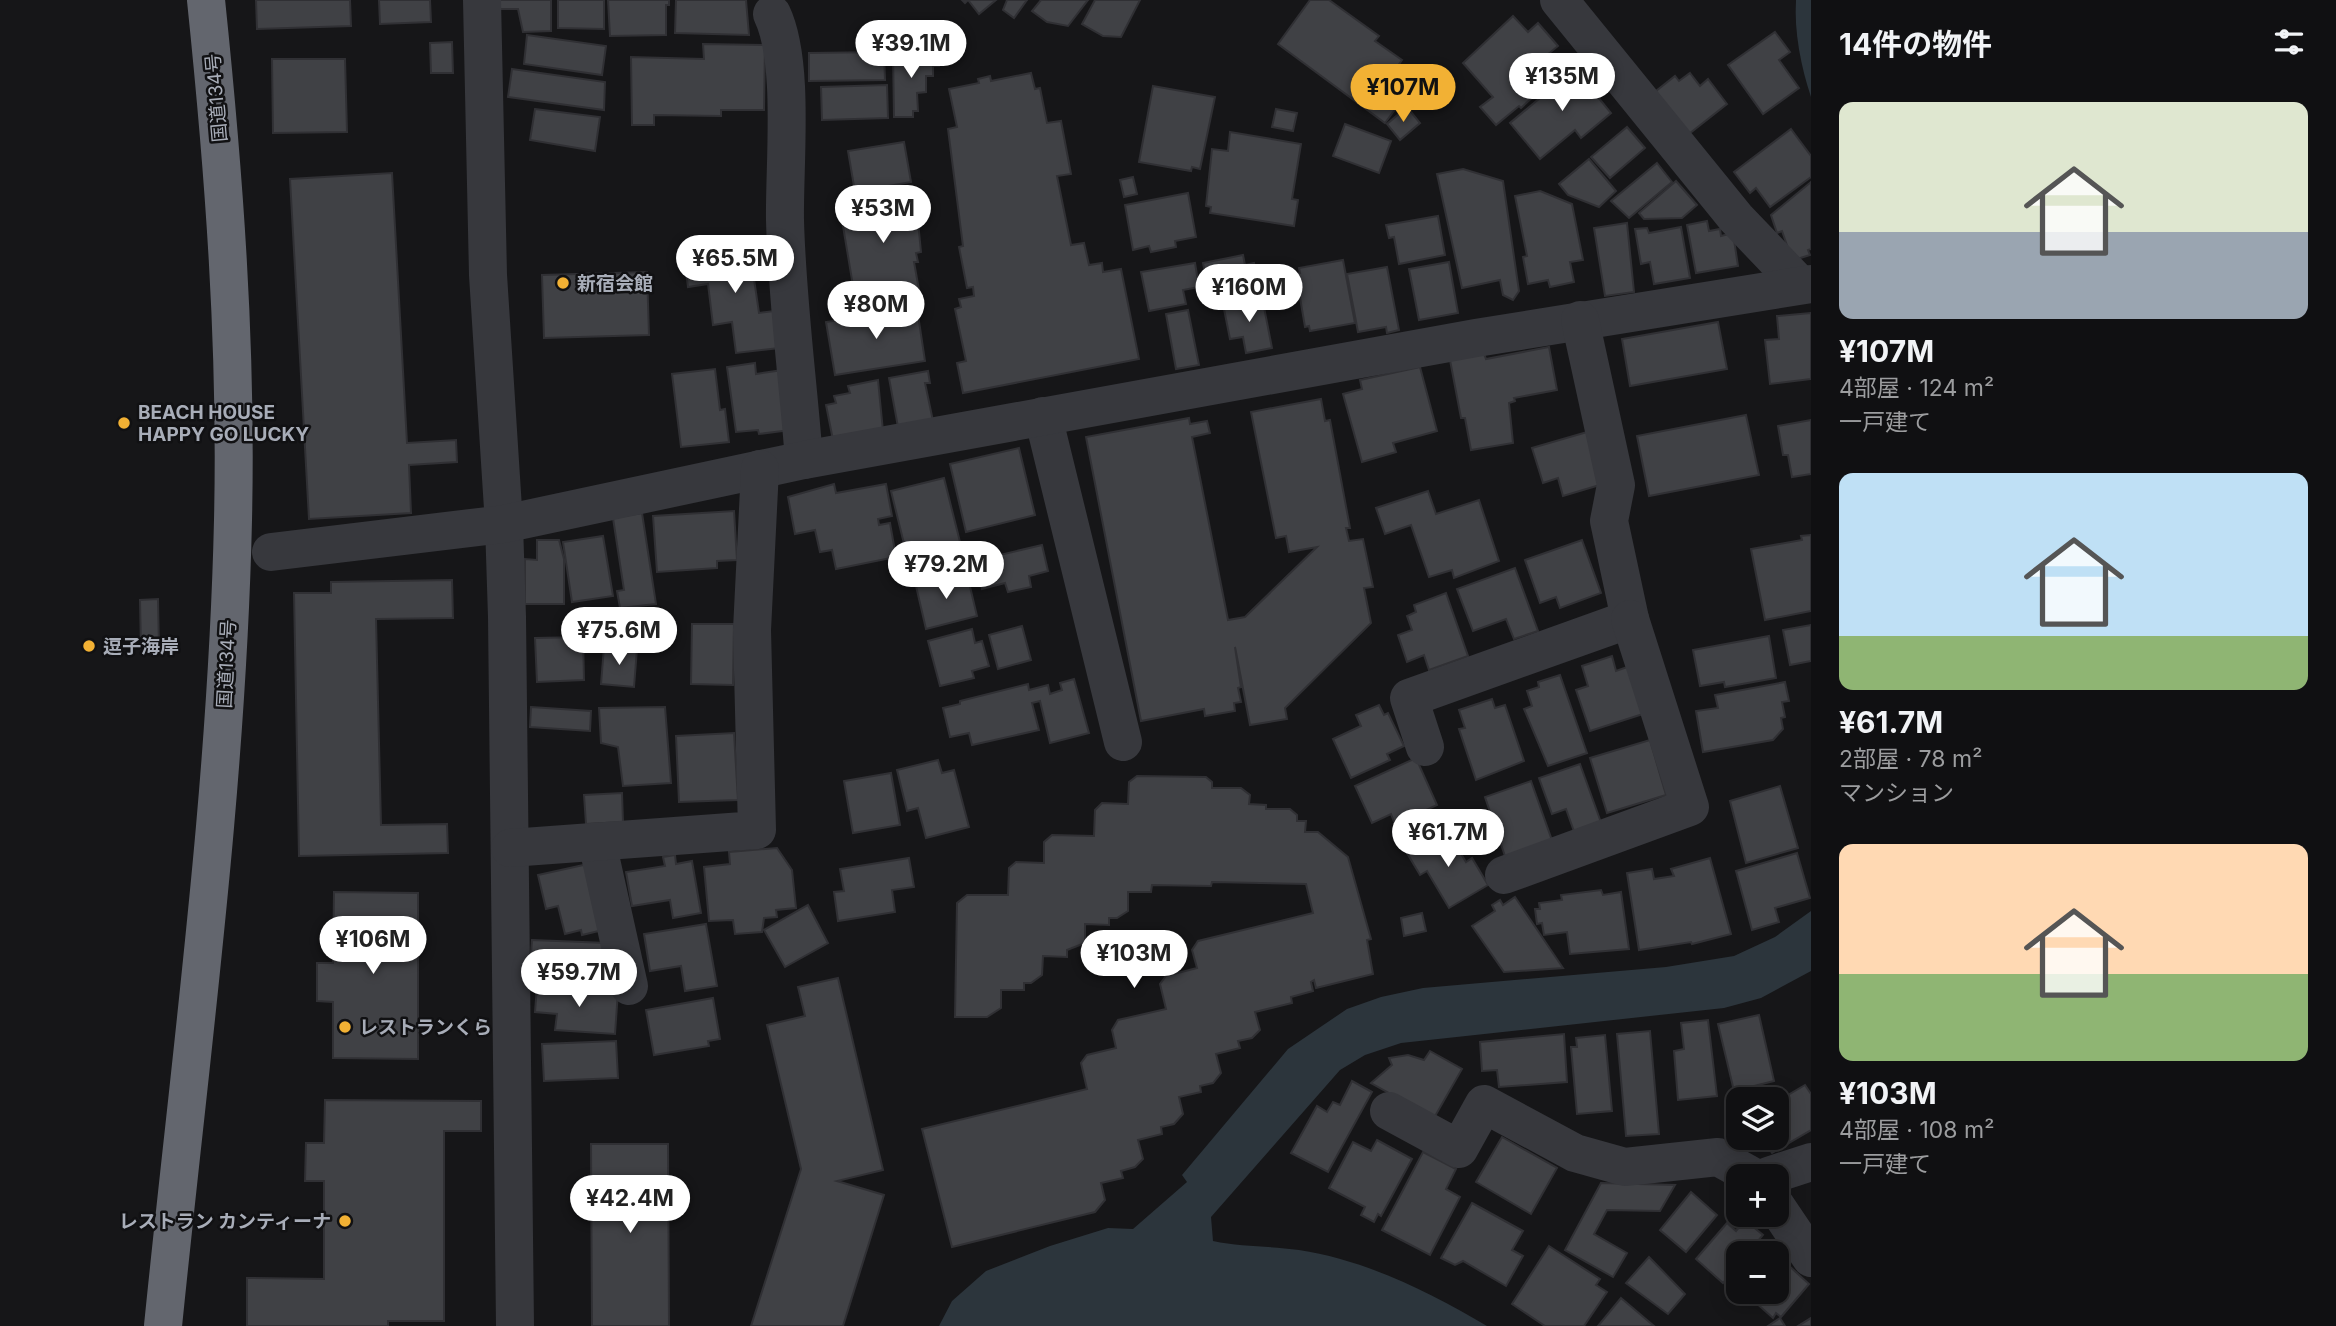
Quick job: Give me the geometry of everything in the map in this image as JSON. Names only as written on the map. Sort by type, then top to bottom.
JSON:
[{"type":"highway","name":"国道134号","points":[[163,1326],[215,808],[227,669],[233,520],[233,382],[228,246],[206,0]]},
{"type":"street","points":[[482,0],[488,275],[504,524],[515,1326]]},
{"type":"street","points":[[1559,0],[1736,218],[1806,285]]},
{"type":"street","points":[[772,14],[780,32],[784,61],[785,223],[804,460]]},
{"type":"street","points":[[271,552],[504,524],[804,460],[1043,416],[1580,320],[1806,285]]},
{"type":"street","points":[[1504,875],[1690,807],[1630,619],[1609,521],[1616,485],[1580,320]]},
{"type":"street","points":[[1043,416],[1123,742]]},
{"type":"street","points":[[510,848],[757,830],[752,630],[760,469]]},
{"type":"street","points":[[1426,747],[1409,698],[1630,619]]},
{"type":"street","points":[[597,842],[629,986]]},
{"type":"street","points":[[1389,1111],[1459,1149],[1484,1104],[1575,1153],[1625,1167],[1718,1157],[1731,1164]]},
{"type":"street","points":[[1789,1169],[1811,1162]]},
{"type":"street","points":[[1789,1225],[1811,1258]]},
{"type":"shaded area","points":[[1796,0],[1811,0],[1811,97],[1799,49]]},
{"type":"shaded area","points":[[1811,911],[1811,971],[1761,998],[1724,1008],[1401,1043],[1365,1055],[1340,1070],[1211,1217],[1213,1241],[1299,1250],[1348,1261],[1420,1290],[1487,1326],[939,1326],[952,1301],[986,1271],[1050,1246],[1108,1228],[1133,1229],[1187,1182],[1182,1175],[1288,1049],[1347,1009],[1381,997],[1423,988],[1666,967],[1734,956],[1775,937]]},
{"type":"building","points":[[256,0],[350,0],[351,26],[257,29]]},
{"type":"building","points":[[379,0],[430,0],[431,22],[380,24]]},
{"type":"building","points":[[500,0],[551,0],[551,31],[523,32],[518,9],[500,9]]},
{"type":"building","points":[[558,0],[604,0],[604,29],[558,28]]},
{"type":"building","points":[[608,0],[669,0],[669,5],[666,5],[666,35],[610,36]]},
{"type":"building","points":[[676,0],[746,0],[749,35],[675,33]]},
{"type":"building","points":[[968,0],[996,0],[979,14]]},
{"type":"building","points":[[1007,0],[1027,0],[1014,18],[1003,10]]},
{"type":"building","points":[[1041,0],[1088,0],[1068,26],[1047,22],[1032,11]]},
{"type":"building","points":[[1095,0],[1140,0],[1121,37],[1103,36],[1082,24]]},
{"type":"building","points":[[1310,0],[1329,0],[1379,36],[1375,41],[1402,60],[1397,67],[1405,73],[1397,85],[1407,93],[1385,123],[1278,44]]},
{"type":"building","points":[[1513,16],[1528,32],[1538,23],[1558,46],[1547,55],[1561,71],[1521,108],[1519,106],[1496,125],[1480,107],[1493,97],[1463,63]]},
{"type":"building","points":[[1775,32],[1790,52],[1779,60],[1799,88],[1763,114],[1728,65]]},
{"type":"building","points":[[527,35],[606,46],[602,75],[524,64]]},
{"type":"building","points":[[452,42],[453,73],[431,73],[430,43]]},
{"type":"building","points":[[703,44],[765,45],[764,110],[721,110],[721,116],[654,115],[654,125],[632,125],[631,57],[704,59]]},
{"type":"building","points":[[884,52],[885,80],[809,81],[809,53]]},
{"type":"building","points":[[893,53],[938,53],[939,66],[933,66],[933,76],[926,76],[926,92],[917,93],[918,111],[913,111],[913,117],[894,117]]},
{"type":"building","points":[[272,59],[345,59],[347,132],[273,133]]},
{"type":"building","points":[[1582,63],[1600,85],[1593,91],[1611,113],[1581,138],[1575,130],[1540,159],[1510,123]]},
{"type":"building","points":[[512,69],[605,82],[604,110],[508,97]]},
{"type":"building","points":[[1031,73],[1035,89],[1040,88],[1047,123],[1061,121],[1071,174],[1057,176],[1071,245],[1084,243],[1089,265],[1102,263],[1103,272],[1121,269],[1139,359],[963,393],[957,363],[966,361],[955,309],[961,307],[959,299],[974,296],[973,287],[967,288],[959,247],[963,246],[948,129],[957,127],[949,89],[979,83],[978,79],[990,76],[991,81]]},
{"type":"building","points":[[1690,73],[1700,86],[1708,79],[1727,104],[1685,137],[1656,91],[1675,76],[1679,81]]},
{"type":"building","points":[[887,85],[888,118],[822,120],[821,87]]},
{"type":"building","points":[[1153,86],[1215,97],[1200,169],[1192,167],[1191,171],[1139,162]]},
{"type":"building","points":[[1407,107],[1420,123],[1400,140],[1387,124]]},
{"type":"building","points":[[535,109],[600,117],[595,151],[530,140]]},
{"type":"building","points":[[1276,109],[1297,113],[1293,131],[1272,127]]},
{"type":"building","points":[[1345,124],[1391,141],[1379,173],[1333,156]]},
{"type":"building","points":[[1627,127],[1645,148],[1610,178],[1591,157]]},
{"type":"building","points":[[1791,129],[1811,156],[1811,177],[1770,207],[1756,188],[1750,193],[1734,172]]},
{"type":"building","points":[[1230,132],[1301,144],[1292,199],[1298,200],[1294,226],[1210,213],[1211,207],[1206,206],[1212,149],[1228,151]]},
{"type":"building","points":[[904,142],[911,182],[855,192],[848,151]]},
{"type":"building","points":[[1589,159],[1616,191],[1599,207],[1568,195],[1559,184]]},
{"type":"building","points":[[1657,163],[1672,182],[1629,218],[1611,201]]},
{"type":"building","points":[[1463,169],[1503,181],[1519,291],[1513,300],[1503,295],[1500,280],[1462,288],[1437,174]]},
{"type":"building","points":[[392,173],[407,443],[456,440],[457,462],[409,465],[411,513],[309,519],[290,179]]},
{"type":"building","points":[[1133,177],[1137,194],[1124,197],[1120,180]]},
{"type":"building","points":[[1676,181],[1697,205],[1682,218],[1644,219],[1639,213]]},
{"type":"building","points":[[1811,182],[1810,255],[1797,259],[1789,251],[1782,231],[1777,233],[1771,215]]},
{"type":"building","points":[[915,191],[921,252],[916,253],[918,262],[914,262],[919,290],[855,298],[840,208],[884,199],[885,204],[889,203],[888,193]]},
{"type":"building","points":[[1540,191],[1572,204],[1583,260],[1570,262],[1574,282],[1550,287],[1548,280],[1528,284],[1523,257],[1527,256],[1515,196]]},
{"type":"building","points":[[1188,193],[1196,237],[1175,241],[1176,247],[1151,252],[1149,246],[1133,250],[1125,205]]},
{"type":"building","points":[[1438,216],[1445,255],[1399,264],[1394,237],[1389,238],[1386,225]]},
{"type":"building","points":[[1707,221],[1709,231],[1720,229],[1721,236],[1733,233],[1738,266],[1696,273],[1687,225]]},
{"type":"building","points":[[1627,223],[1634,292],[1605,296],[1594,228]]},
{"type":"building","points":[[1681,227],[1690,278],[1654,284],[1650,262],[1641,264],[1635,229],[1647,228],[1649,233]]},
{"type":"building","points":[[755,246],[760,278],[754,279],[759,313],[774,311],[779,348],[736,353],[732,322],[713,325],[708,284],[688,287],[684,255]]},
{"type":"building","points":[[1243,255],[1245,265],[1254,263],[1259,290],[1210,299],[1203,263]]},
{"type":"building","points":[[1343,260],[1355,323],[1310,331],[1309,326],[1305,327],[1296,274],[1300,273],[1299,268]]},
{"type":"building","points":[[1449,262],[1458,313],[1419,320],[1409,269]]},
{"type":"building","points":[[1195,263],[1199,287],[1183,290],[1186,304],[1149,311],[1141,272]]},
{"type":"building","points":[[1387,267],[1399,330],[1387,333],[1386,327],[1358,332],[1347,274]]},
{"type":"building","points":[[647,272],[649,335],[544,338],[542,275]]},
{"type":"building","points":[[1262,297],[1272,348],[1246,353],[1243,337],[1230,339],[1223,304]]},
{"type":"building","points":[[917,308],[925,361],[835,375],[826,322]]},
{"type":"building","points":[[1188,310],[1199,365],[1176,369],[1166,314]]},
{"type":"building","points":[[1811,313],[1811,379],[1770,384],[1765,340],[1779,339],[1777,316]]},
{"type":"building","points":[[1718,322],[1727,369],[1630,386],[1622,339]]},
{"type":"building","points":[[1549,347],[1557,390],[1514,398],[1515,401],[1509,403],[1513,443],[1471,450],[1465,418],[1461,418],[1450,360],[1484,354],[1486,359]]},
{"type":"building","points":[[755,363],[756,374],[783,370],[791,430],[759,434],[758,430],[736,432],[727,367]]},
{"type":"building","points":[[1420,367],[1437,431],[1393,443],[1396,452],[1362,462],[1343,394],[1362,389],[1360,380]]},
{"type":"building","points":[[715,369],[720,410],[725,409],[729,442],[681,447],[672,374]]},
{"type":"building","points":[[928,371],[930,383],[925,383],[933,421],[898,427],[889,378]]},
{"type":"building","points":[[878,380],[883,431],[833,440],[826,405],[836,403],[834,396],[850,393],[848,386]]},
{"type":"building","points":[[1321,399],[1325,421],[1330,420],[1350,528],[1346,528],[1349,541],[1363,539],[1373,587],[1364,588],[1371,623],[1285,708],[1287,719],[1250,725],[1235,647],[1241,702],[1234,703],[1235,711],[1205,716],[1204,709],[1141,721],[1086,437],[1189,418],[1190,424],[1207,421],[1210,433],[1192,437],[1228,620],[1245,617],[1317,547],[1289,552],[1286,536],[1276,538],[1251,412]]},
{"type":"building","points":[[1746,415],[1759,475],[1649,496],[1637,436]]},
{"type":"building","points":[[1811,420],[1811,474],[1792,477],[1788,455],[1783,455],[1778,426]]},
{"type":"building","points":[[1587,432],[1603,484],[1563,496],[1558,478],[1543,483],[1532,448]]},
{"type":"building","points":[[1019,448],[1035,515],[966,532],[950,464]]},
{"type":"building","points":[[944,478],[964,558],[958,559],[960,569],[936,574],[932,563],[910,568],[891,491]]},
{"type":"building","points":[[834,484],[836,493],[886,484],[892,516],[878,519],[879,525],[890,523],[896,557],[836,569],[832,550],[820,552],[815,530],[795,534],[788,497]]},
{"type":"building","points":[[1428,491],[1436,514],[1479,500],[1499,561],[1454,578],[1452,570],[1429,577],[1411,525],[1385,534],[1376,508]]},
{"type":"building","points":[[734,511],[737,560],[717,561],[717,568],[657,572],[653,516]]},
{"type":"building","points":[[642,513],[656,604],[620,608],[617,591],[624,590],[613,518]]},
{"type":"building","points":[[1811,535],[1811,611],[1765,620],[1751,549],[1802,540],[1801,536]]},
{"type":"building","points":[[603,536],[613,596],[572,602],[563,542]]},
{"type":"building","points":[[537,540],[559,540],[564,559],[564,604],[525,604],[525,559],[537,560]]},
{"type":"building","points":[[1582,540],[1601,593],[1560,608],[1556,597],[1540,603],[1525,560]]},
{"type":"building","points":[[1042,545],[1048,571],[1029,576],[1031,587],[1008,592],[1005,583],[982,589],[980,577],[974,578],[970,562]]},
{"type":"building","points":[[1515,568],[1538,631],[1514,639],[1506,619],[1473,631],[1457,589]]},
{"type":"building","points":[[967,574],[977,616],[926,629],[916,586]]},
{"type":"building","points":[[452,580],[453,618],[376,619],[381,825],[447,824],[448,853],[299,856],[294,593],[331,593],[331,582]]},
{"type":"building","points":[[1446,593],[1468,656],[1429,670],[1424,655],[1407,662],[1398,635],[1412,630],[1407,616],[1416,612],[1414,605]]},
{"type":"building","points":[[158,599],[159,649],[141,649],[140,600]]},
{"type":"building","points":[[692,624],[734,624],[733,685],[691,684]]},
{"type":"building","points":[[1811,625],[1811,661],[1790,665],[1783,630]]},
{"type":"building","points":[[1022,626],[1031,660],[998,669],[989,635]]},
{"type":"building","points":[[972,629],[975,643],[982,641],[989,666],[972,671],[974,678],[940,686],[928,641]]},
{"type":"building","points":[[1769,636],[1776,678],[1725,687],[1724,682],[1700,686],[1693,650]]},
{"type":"building","points":[[583,637],[584,680],[537,682],[535,638]]},
{"type":"building","points":[[604,647],[637,649],[634,687],[601,684]]},
{"type":"building","points":[[1612,656],[1616,671],[1630,666],[1646,713],[1590,731],[1576,690],[1588,686],[1582,666]]},
{"type":"building","points":[[1560,675],[1587,753],[1548,766],[1524,709],[1532,706],[1527,691],[1539,687],[1538,682]]},
{"type":"building","points":[[1074,679],[1089,733],[1050,743],[1040,701],[1032,703],[1039,730],[972,745],[969,733],[950,737],[943,708],[960,704],[960,701],[1028,684],[1029,690],[1048,685],[1050,694],[1062,690],[1060,683]]},
{"type":"building","points":[[1785,682],[1789,701],[1782,702],[1785,717],[1781,718],[1783,729],[1773,740],[1703,752],[1696,711],[1718,708],[1715,695]]},
{"type":"building","points":[[1492,699],[1495,708],[1505,705],[1524,761],[1476,780],[1459,729],[1465,728],[1459,710]]},
{"type":"building","points":[[1379,705],[1384,715],[1388,713],[1404,746],[1387,754],[1390,760],[1351,778],[1333,739],[1361,726],[1356,715]]},
{"type":"building","points":[[531,707],[591,711],[590,731],[530,727]]},
{"type":"building","points":[[665,707],[671,783],[623,786],[618,747],[601,743],[599,708]]},
{"type":"building","points":[[734,733],[738,800],[679,802],[676,736]]},
{"type":"building","points":[[1650,740],[1666,795],[1607,813],[1590,758]]},
{"type":"building","points":[[1416,758],[1437,805],[1426,810],[1427,814],[1396,827],[1391,814],[1372,823],[1355,786]]},
{"type":"building","points":[[938,760],[942,773],[954,770],[969,827],[926,838],[918,808],[907,811],[897,770]]},
{"type":"building","points":[[1580,764],[1603,828],[1576,837],[1566,809],[1552,814],[1539,778]]},
{"type":"building","points":[[891,773],[900,825],[853,833],[844,781]]},
{"type":"building","points":[[1137,776],[1206,777],[1212,782],[1212,788],[1241,788],[1250,795],[1249,804],[1266,805],[1266,809],[1290,809],[1297,815],[1297,821],[1306,821],[1305,832],[1318,832],[1348,857],[1371,939],[1367,940],[1373,974],[1316,988],[1314,980],[1311,982],[1313,991],[1291,997],[1292,1003],[1255,1012],[1260,1030],[1252,1038],[1238,1041],[1240,1048],[1216,1054],[1221,1073],[1213,1083],[1200,1086],[1201,1092],[1179,1097],[1183,1114],[1174,1124],[1161,1127],[1162,1134],[1138,1140],[1143,1159],[1135,1167],[1121,1171],[1123,1178],[1101,1183],[1105,1200],[1095,1212],[952,1247],[922,1129],[1087,1089],[1081,1063],[1087,1055],[1116,1048],[1112,1030],[1118,1020],[1166,1009],[1160,984],[1166,976],[1197,968],[1192,950],[1198,941],[1313,913],[1306,884],[1212,882],[1211,886],[1152,885],[1151,892],[1128,892],[1128,911],[1117,918],[1109,918],[1109,925],[1085,924],[1085,943],[1067,950],[1067,957],[1043,956],[1042,975],[1031,983],[1024,983],[1024,990],[1001,990],[1001,1008],[987,1017],[955,1017],[957,903],[967,895],[1008,895],[1009,868],[1016,862],[1044,863],[1044,842],[1052,835],[1094,836],[1095,810],[1102,803],[1128,804],[1129,782]]},
{"type":"building","points":[[1531,781],[1555,849],[1508,865],[1485,797]]},
{"type":"building","points":[[1780,786],[1798,848],[1746,863],[1730,801]]},
{"type":"building","points":[[622,793],[623,822],[586,824],[584,795]]},
{"type":"building","points":[[1446,829],[1466,862],[1472,858],[1488,885],[1449,908],[1427,871],[1420,875],[1407,853]]},
{"type":"building","points":[[777,848],[792,870],[796,908],[776,910],[777,917],[764,918],[762,932],[735,934],[733,920],[709,921],[704,867],[730,864],[729,852]]},
{"type":"building","points":[[1797,853],[1810,898],[1775,908],[1779,922],[1752,930],[1736,871]]},
{"type":"building","points":[[675,855],[676,864],[692,861],[701,913],[673,918],[670,900],[632,906],[626,872],[665,866],[663,857]]},
{"type":"building","points":[[909,858],[914,887],[892,890],[895,912],[838,921],[834,892],[844,891],[840,869]]},
{"type":"building","points":[[1710,858],[1731,934],[1692,944],[1639,950],[1627,873],[1652,869],[1654,879],[1674,876],[1671,869]]},
{"type":"building","points":[[588,864],[603,930],[582,935],[581,930],[565,934],[558,906],[546,909],[538,875]]},
{"type":"building","points":[[1601,890],[1603,895],[1621,892],[1629,949],[1570,954],[1567,932],[1544,935],[1542,923],[1537,924],[1535,909],[1540,909],[1539,903],[1562,900],[1561,895]]},
{"type":"building","points":[[334,892],[418,893],[418,1059],[333,1058],[333,1002],[317,1001],[317,963],[333,963]]},
{"type":"building","points":[[1515,897],[1563,968],[1504,972],[1472,926],[1495,911],[1492,905],[1500,900],[1503,905]]},
{"type":"building","points":[[808,905],[828,943],[785,967],[764,930]]},
{"type":"building","points":[[1422,913],[1426,931],[1404,936],[1401,918]]},
{"type":"building","points":[[706,924],[717,986],[685,991],[681,966],[650,971],[644,934]]},
{"type":"building","points":[[532,940],[607,943],[605,983],[550,981],[551,969],[530,968]]},
{"type":"building","points":[[838,978],[883,1170],[837,1181],[884,1195],[843,1326],[751,1326],[801,1169],[767,1025],[805,1016],[798,987]]},
{"type":"building","points":[[537,986],[618,991],[615,1034],[555,1030],[557,1014],[535,1012]]},
{"type":"building","points":[[713,998],[720,1039],[708,1041],[709,1046],[654,1055],[646,1010]]},
{"type":"building","points":[[1759,1015],[1774,1081],[1750,1087],[1733,1087],[1718,1024]]},
{"type":"building","points":[[1708,1020],[1717,1096],[1678,1100],[1674,1051],[1684,1049],[1681,1023]]},
{"type":"building","points":[[1650,1031],[1659,1134],[1626,1136],[1617,1034]]},
{"type":"building","points":[[1564,1034],[1567,1082],[1499,1087],[1497,1070],[1482,1071],[1480,1042]]},
{"type":"building","points":[[1605,1035],[1612,1111],[1577,1114],[1571,1047],[1577,1047],[1576,1038]]},
{"type":"building","points":[[616,1041],[618,1078],[544,1081],[542,1044]]},
{"type":"building","points":[[1430,1051],[1462,1069],[1434,1118],[1371,1083],[1392,1065],[1389,1058],[1408,1055],[1424,1060]]},
{"type":"building","points":[[1352,1081],[1372,1092],[1328,1172],[1291,1153],[1317,1106],[1327,1112],[1333,1102],[1340,1105]]},
{"type":"building","points":[[1805,1085],[1811,1094],[1811,1130],[1789,1143],[1789,1094]]},
{"type":"building","points":[[325,1100],[481,1101],[481,1131],[444,1131],[444,1321],[388,1321],[388,1326],[247,1326],[247,1278],[324,1279],[324,1181],[305,1181],[306,1143],[324,1143]]},
{"type":"building","points":[[1502,1137],[1557,1168],[1531,1214],[1476,1182]]},
{"type":"building","points":[[1377,1140],[1412,1159],[1381,1216],[1378,1214],[1374,1222],[1361,1215],[1365,1207],[1329,1188],[1353,1142],[1371,1151]]},
{"type":"building","points":[[591,1144],[668,1144],[669,1326],[592,1326]]},
{"type":"building","points":[[1423,1152],[1456,1169],[1446,1189],[1460,1197],[1430,1255],[1382,1230]]},
{"type":"building","points":[[1601,1183],[1675,1185],[1660,1211],[1607,1210],[1594,1234],[1627,1253],[1613,1277],[1565,1250]]},
{"type":"building","points":[[1691,1192],[1717,1215],[1686,1252],[1660,1230]]},
{"type":"building","points":[[1472,1203],[1523,1231],[1512,1250],[1523,1256],[1506,1286],[1463,1261],[1455,1265],[1441,1258]]},
{"type":"building","points":[[1726,1224],[1726,1227],[1736,1231],[1739,1227],[1753,1227],[1763,1235],[1758,1241],[1726,1241],[1726,1280],[1723,1283],[1696,1259]]},
{"type":"building","points":[[1549,1246],[1600,1279],[1596,1285],[1607,1292],[1584,1326],[1545,1326],[1512,1304]]},
{"type":"building","points":[[1649,1257],[1685,1294],[1668,1314],[1626,1283]]},
{"type":"building","points":[[1789,1266],[1809,1284],[1781,1317],[1776,1313],[1773,1318],[1757,1304],[1789,1304]]},
{"type":"building","points":[[1621,1298],[1654,1326],[1598,1326]]},
{"type":"building","points":[[1780,1318],[1785,1326],[1768,1326]]},
{"type":"building","points":[[1811,1318],[1811,1326],[1798,1326]]},
{"type":"place","name":"新宿会館","points":[[563,283]]},
{"type":"place","name":"BEACH HOUSE HAPPY GO LUCKY","points":[[124,423]]},
{"type":"place","name":"逗子海岸","points":[[89,646]]},
{"type":"place","name":"レストランくら","points":[[345,1027]]},
{"type":"place","name":"レストラン カンティーナ","points":[[345,1221]]}]
